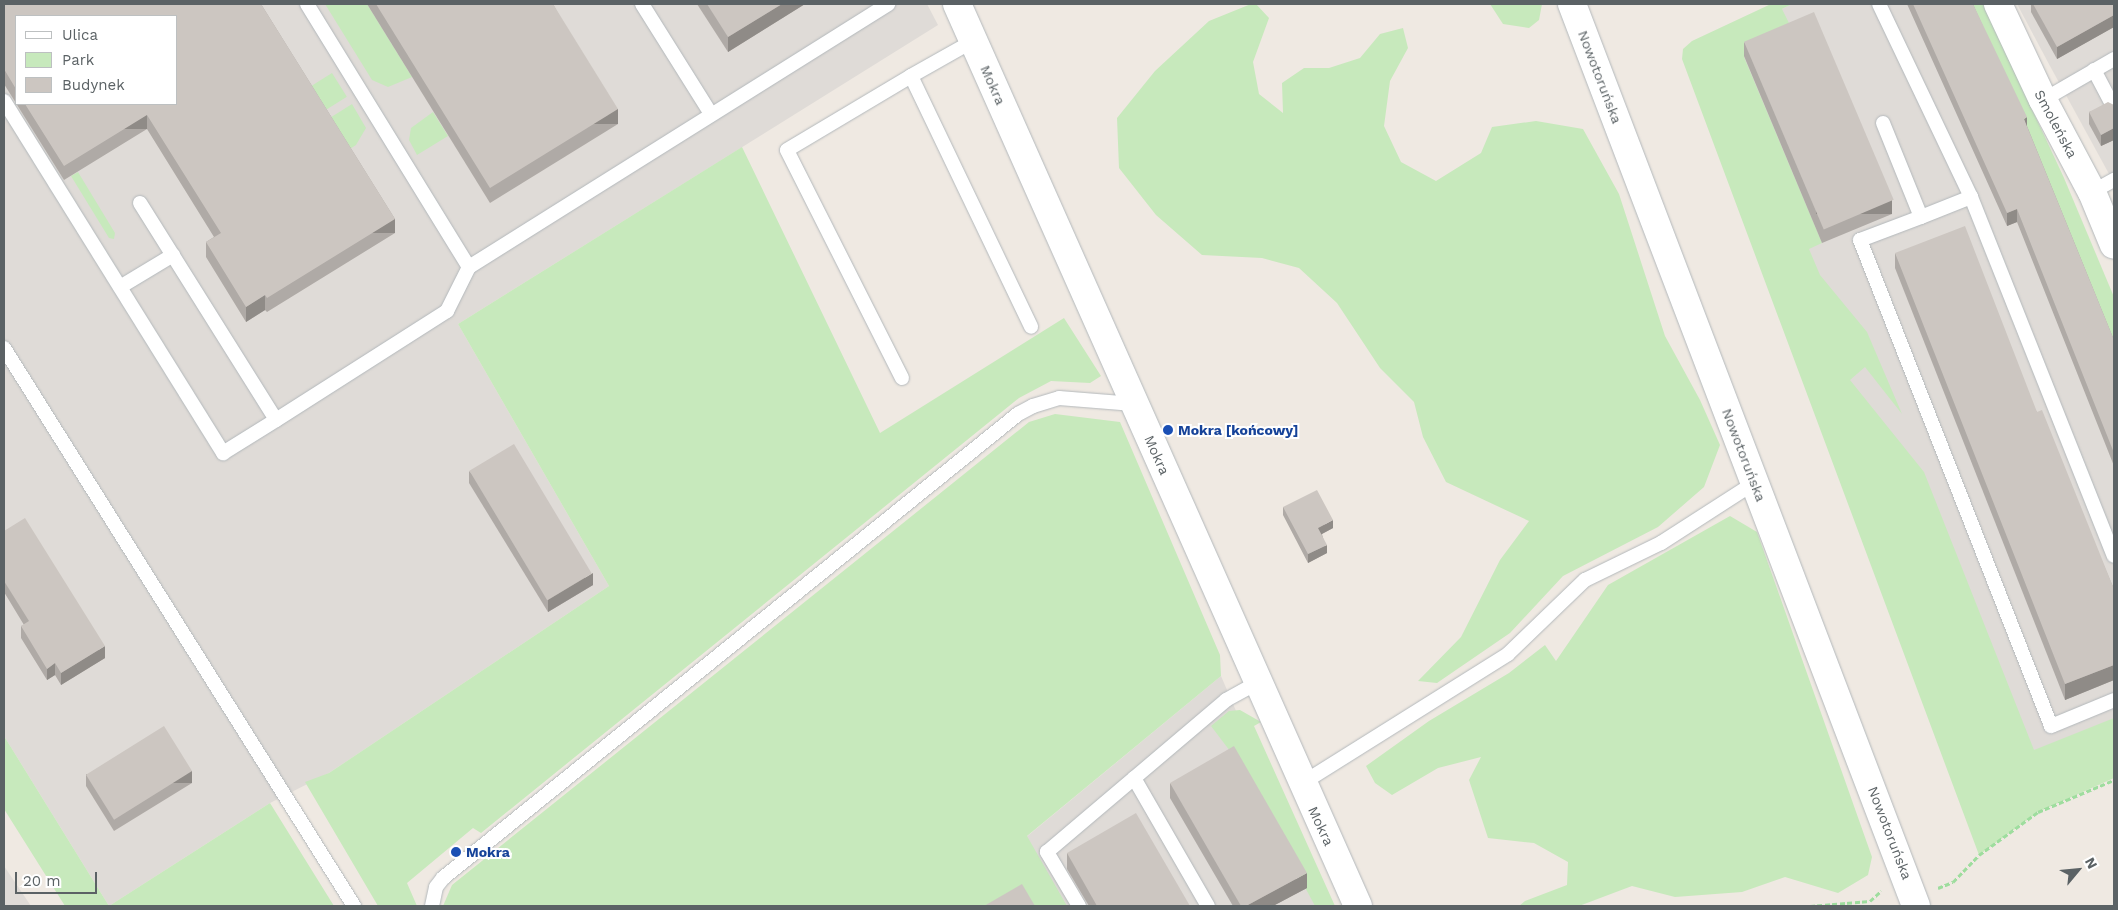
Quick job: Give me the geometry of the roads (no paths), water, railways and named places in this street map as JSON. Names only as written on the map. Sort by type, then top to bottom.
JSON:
[{"type":"street","name":"Mokra","points":[[957,4],[1302,784],[1358,906]]},
{"type":"street","name":"Nowotoruńska","points":[[1572,4],[1916,906]]},
{"type":"street","name":"Smoleńska","points":[[1998,4],[2042,100],[2103,186],[2114,245]]},
{"type":"lane","points":[[307,4],[469,267]]},
{"type":"lane","points":[[642,4],[711,114]]},
{"type":"lane","points":[[4,101],[224,453],[447,311],[469,267],[888,4]]},
{"type":"lane","points":[[1879,4],[1970,197],[2114,556]]},
{"type":"lane","points":[[902,378],[787,150],[973,41]]},
{"type":"lane","points":[[2042,100],[2114,59]]},
{"type":"lane","points":[[2094,70],[2114,108]]},
{"type":"lane","points":[[911,76],[1031,326]]},
{"type":"lane","points":[[1883,123],[1921,217]]},
{"type":"lane","points":[[1970,197],[1860,240],[2051,726],[2114,700]]},
{"type":"lane","points":[[140,203],[276,420]]},
{"type":"lane","points":[[120,288],[172,255]]},
{"type":"lane","points":[[4,348],[354,906]]},
{"type":"lane","points":[[432,906],[436,887],[443,878],[1018,414],[1040,403],[1059,398],[1134,404]]},
{"type":"lane","points":[[1302,784],[1508,654],[1585,580],[1661,543],[1754,483]]},
{"type":"lane","points":[[1079,906],[1047,852],[1226,700],[1258,683]]},
{"type":"lane","points":[[1134,778],[1208,906]]},
{"type":"place","name":"Mokra [końcowy]","points":[[1168,430]]},
{"type":"place","name":"Mokra","points":[[456,852]]}]
